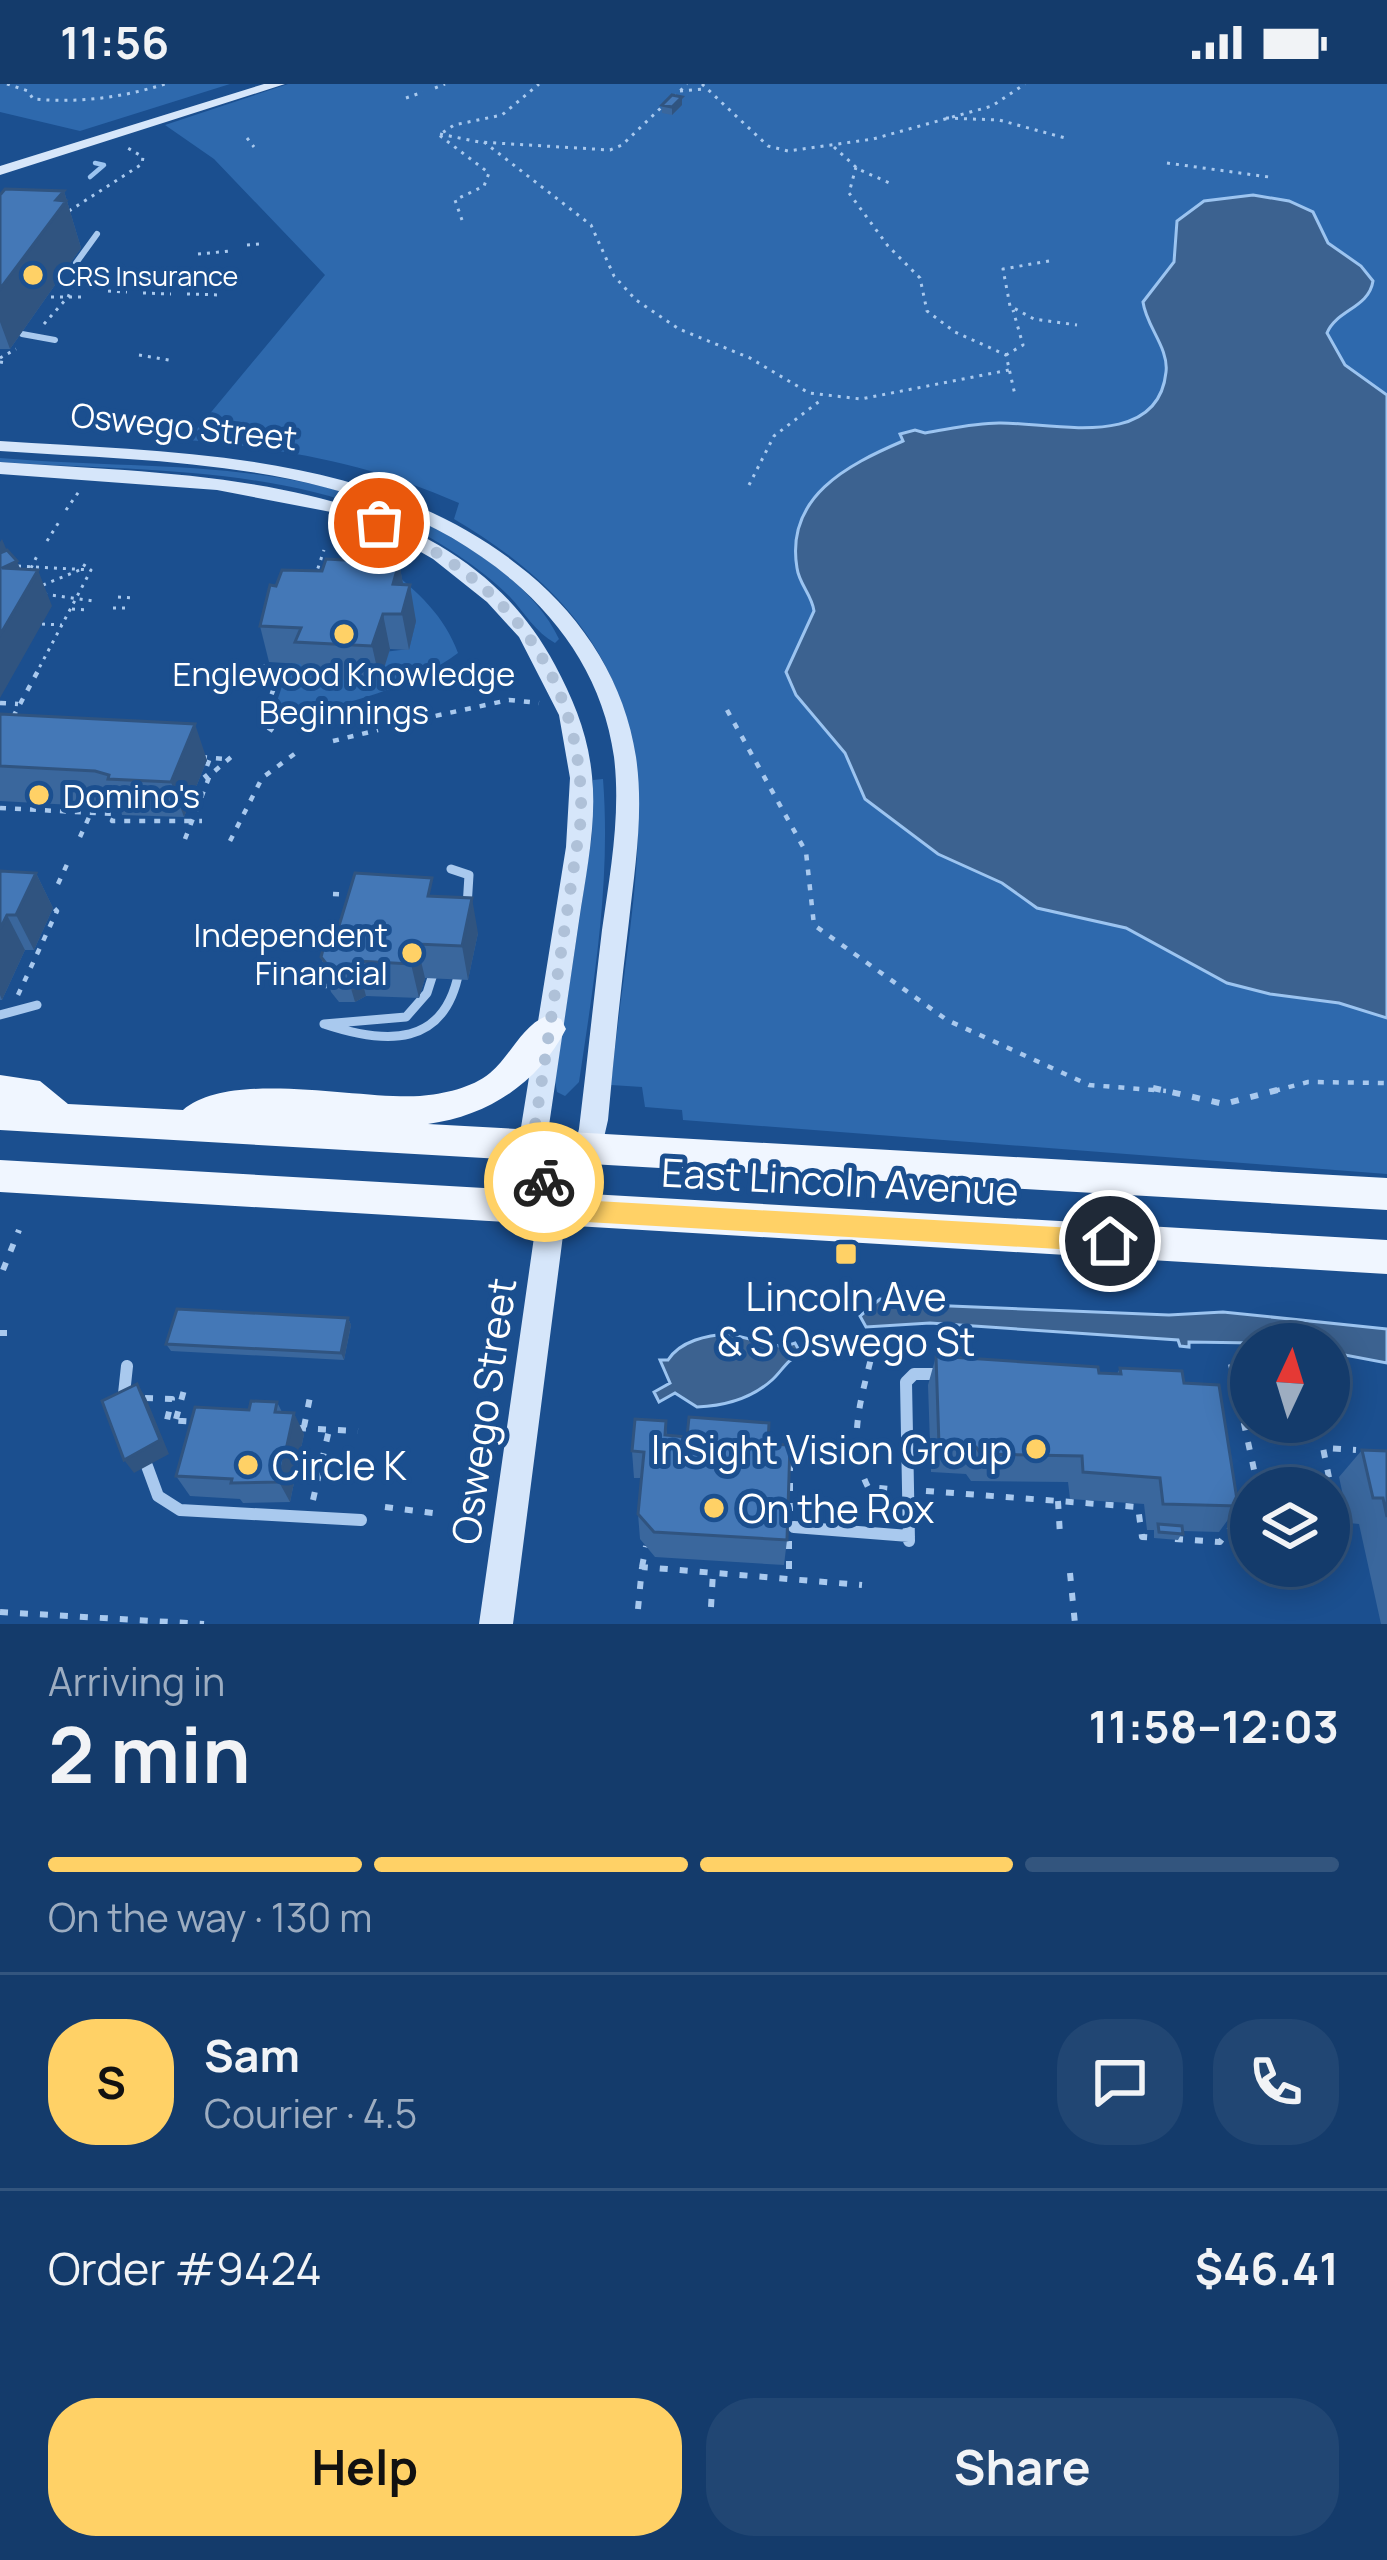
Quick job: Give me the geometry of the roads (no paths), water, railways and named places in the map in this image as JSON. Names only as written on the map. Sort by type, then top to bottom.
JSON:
[{"type":"main road","points":[[0,159],[240,84]]},
{"type":"main road","points":[[0,171],[278,84]]},
{"type":"main road","name":"Oswego Street","points":[[0,446],[242,463],[351,485],[416,509],[515,569],[553,605],[583,647],[608,697],[622,743],[627,831],[588,1148],[552,1209],[496,1624]]},
{"type":"main road","name":"Oswego Street","points":[[0,468],[201,482],[314,500],[428,547],[509,611],[540,651],[564,699],[581,778],[578,847],[532,1146],[552,1209]]},
{"type":"main road","points":[[170,1124],[253,1103],[417,1111],[454,1106],[501,1085],[549,1029]]},
{"type":"main road","points":[[0,1089],[28,1091],[60,1118]]},
{"type":"main road","name":"East Lincoln Avenue","points":[[0,1114],[1387,1194]]},
{"type":"main road","name":"East Lincoln Avenue","points":[[0,1176],[1387,1257]]},
{"type":"lane","points":[[79,264],[98,234]]},
{"type":"lane","points":[[22,334],[55,340]]},
{"type":"lane","points":[[451,869],[469,875],[468,918]]},
{"type":"lane","points":[[453,910],[466,899]]},
{"type":"lane","points":[[437,959],[427,1000],[413,1016],[401,1021],[340,1019],[324,1024],[386,1033],[432,1027],[452,1004],[461,957]]},
{"type":"lane","points":[[0,1015],[37,1005]]},
{"type":"lane","points":[[124,1408],[121,1394],[127,1366]]},
{"type":"lane","points":[[794,1527],[909,1538],[906,1382],[914,1374],[949,1375]]},
{"type":"lane","points":[[147,1466],[158,1496],[180,1510],[361,1520]]},
{"type":"waterway","points":[[90,177],[104,165],[95,163]]},
{"type":"place","name":"CRS Insurance","points":[[33,275]]},
{"type":"place","name":"Englewood Knowledge Beginnings","points":[[344,634]]},
{"type":"place","name":"Domino's","points":[[39,795]]},
{"type":"place","name":"Independent Financial","points":[[412,953]]},
{"type":"place","name":"Lincoln Ave & S Oswego St","points":[[846,1254]]},
{"type":"place","name":"InSight Vision Group","points":[[1036,1449]]},
{"type":"place","name":"Circle K","points":[[248,1465]]},
{"type":"place","name":"On the Rox","points":[[714,1508]]}]
